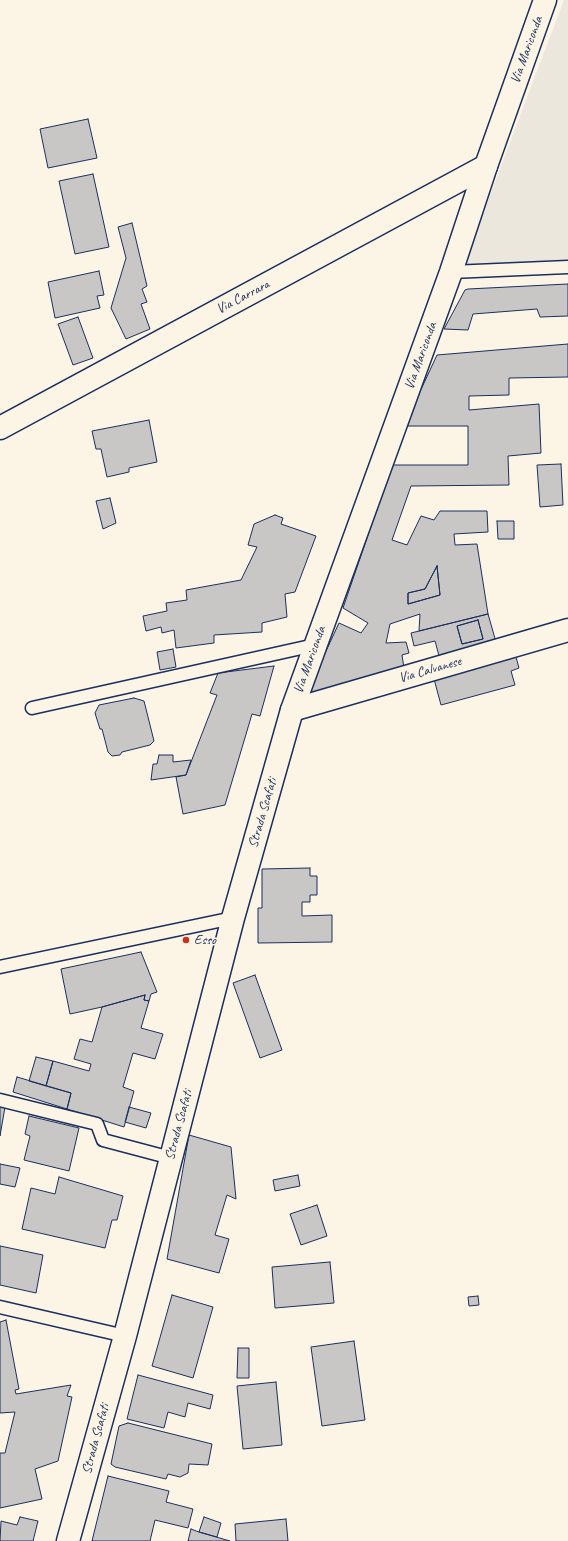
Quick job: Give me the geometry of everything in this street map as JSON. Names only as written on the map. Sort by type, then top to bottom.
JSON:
[{"type":"street","name":"Via Mariconda","points":[[292,710],[451,272],[486,166],[545,0]]},
{"type":"street","name":"Via Carrara","points":[[0,428],[486,166]]},
{"type":"street","name":"Via Calvanese","points":[[292,710],[568,630]]},
{"type":"street","name":"Strada Scafati","points":[[68,1541],[125,1336],[233,918],[292,710]]},
{"type":"lane","points":[[451,272],[568,267]]},
{"type":"lane","points":[[32,708],[315,645]]},
{"type":"lane","points":[[0,966],[233,918]]},
{"type":"lane","points":[[0,1100],[97,1124],[103,1140],[171,1158]]},
{"type":"lane","points":[[0,1308],[125,1336]]},
{"type":"shaded area","points":[[564,0],[568,0],[568,263],[463,266]]},
{"type":"building","points":[[88,119],[97,158],[48,168],[40,129]]},
{"type":"building","points":[[93,174],[109,247],[75,254],[59,181]]},
{"type":"building","points":[[132,223],[147,286],[142,289],[147,302],[141,304],[150,329],[126,339],[111,308],[126,258],[118,227]]},
{"type":"building","points":[[99,271],[104,295],[97,296],[100,308],[55,318],[48,282]]},
{"type":"building","points":[[568,284],[568,316],[540,317],[537,309],[473,314],[468,330],[444,329],[465,290]]},
{"type":"building","points":[[78,317],[93,358],[73,365],[58,324]]},
{"type":"building","points":[[568,344],[568,377],[509,378],[509,395],[469,396],[469,410],[539,404],[541,453],[508,456],[509,485],[411,486],[392,540],[407,545],[421,516],[434,520],[440,511],[487,511],[488,532],[454,534],[455,545],[477,544],[488,614],[419,631],[420,614],[390,624],[386,643],[406,642],[409,653],[402,655],[405,675],[312,695],[307,692],[339,623],[361,633],[368,623],[343,608],[392,465],[468,465],[468,426],[404,426],[437,355]],"holes":[[[437,566],[440,595],[408,604],[408,593],[425,589]]]},
{"type":"building","points":[[149,420],[157,462],[129,468],[129,472],[107,477],[101,449],[96,449],[92,431]]},
{"type":"building","points":[[561,464],[563,505],[540,507],[537,465]]},
{"type":"building","points":[[110,498],[116,523],[103,529],[96,501]]},
{"type":"building","points":[[275,515],[283,518],[281,524],[316,536],[295,592],[285,594],[287,617],[262,623],[262,632],[214,635],[214,643],[176,648],[174,630],[162,633],[161,627],[146,631],[143,616],[167,611],[166,603],[187,600],[186,590],[241,580],[257,547],[248,545],[254,524]]},
{"type":"building","points":[[497,521],[514,521],[514,539],[498,539]]},
{"type":"building","points":[[437,566],[440,595],[408,604],[408,593],[425,589]]},
{"type":"building","points":[[488,614],[496,642],[441,663],[435,641],[414,646],[411,633]],"holes":[[[478,620],[483,639],[462,644],[457,626]]]},
{"type":"building","points":[[478,620],[483,639],[462,644],[457,626]]},
{"type":"building","points":[[173,649],[176,667],[160,670],[157,652]]},
{"type":"building","points":[[516,657],[519,668],[511,671],[515,685],[441,705],[434,679]]},
{"type":"building","points":[[274,666],[260,716],[252,714],[225,805],[183,814],[176,777],[186,775],[217,695],[210,693],[218,673]]},
{"type":"building","points":[[134,698],[144,701],[154,741],[150,745],[122,752],[120,755],[112,756],[108,752],[102,729],[100,729],[95,713],[99,705]]},
{"type":"building","points":[[159,755],[173,755],[173,762],[191,760],[186,775],[151,780],[153,764],[157,764]]},
{"type":"building","points":[[310,868],[310,876],[317,876],[317,895],[310,895],[310,902],[302,902],[302,916],[332,915],[332,942],[258,943],[258,908],[262,908],[262,869]]},
{"type":"building","points":[[141,952],[157,992],[151,994],[149,1001],[144,1000],[145,995],[70,1014],[61,969]]},
{"type":"building","points":[[255,975],[282,1050],[260,1058],[233,983]]},
{"type":"building","points":[[145,995],[144,1000],[149,1001],[141,1028],[163,1034],[155,1059],[133,1053],[123,1087],[134,1091],[124,1127],[67,1109],[71,1093],[46,1086],[53,1061],[89,1071],[91,1064],[74,1059],[80,1039],[92,1042],[102,1007]]},
{"type":"building","points":[[36,1057],[53,1061],[46,1086],[29,1081]]},
{"type":"building","points":[[17,1077],[71,1093],[67,1109],[13,1092]]},
{"type":"building","points":[[0,1106],[5,1107],[0,1136]]},
{"type":"building","points":[[129,1107],[151,1113],[146,1128],[125,1122]]},
{"type":"building","points":[[29,1116],[79,1128],[69,1171],[24,1160],[30,1136],[25,1134]]},
{"type":"building","points":[[189,1135],[231,1147],[236,1199],[227,1195],[215,1235],[229,1239],[219,1273],[167,1259]]},
{"type":"building","points":[[0,1164],[20,1168],[15,1187],[0,1184]]},
{"type":"building","points":[[298,1175],[300,1186],[275,1191],[273,1180]]},
{"type":"building","points":[[59,1177],[123,1196],[117,1220],[112,1220],[105,1248],[22,1229],[31,1188],[55,1194]]},
{"type":"building","points":[[317,1205],[327,1236],[301,1245],[290,1214]]},
{"type":"building","points":[[0,1246],[43,1255],[36,1293],[0,1285]]},
{"type":"building","points":[[330,1262],[334,1303],[275,1308],[272,1267]]},
{"type":"building","points":[[172,1295],[213,1307],[193,1378],[152,1366]]},
{"type":"building","points":[[478,1296],[479,1305],[469,1306],[468,1297]]},
{"type":"building","points":[[6,1320],[19,1389],[15,1390],[16,1394],[71,1385],[67,1396],[72,1397],[58,1461],[35,1469],[42,1499],[0,1508],[0,1453],[5,1453],[15,1412],[0,1413],[0,1322]]},
{"type":"building","points":[[354,1341],[365,1420],[322,1426],[311,1347]]},
{"type":"building","points":[[238,1348],[249,1348],[249,1378],[237,1378]]},
{"type":"building","points":[[138,1375],[213,1395],[210,1409],[188,1403],[185,1417],[168,1412],[164,1428],[127,1419]]},
{"type":"building","points":[[276,1382],[282,1445],[243,1449],[237,1386]]},
{"type":"building","points":[[128,1423],[212,1444],[208,1465],[189,1464],[188,1473],[180,1477],[168,1474],[166,1479],[115,1467],[111,1464],[119,1426]]},
{"type":"building","points":[[108,1476],[169,1491],[166,1502],[193,1509],[188,1528],[155,1520],[150,1541],[92,1541]]},
{"type":"building","points":[[20,1517],[38,1521],[33,1541],[0,1541],[1,1521],[17,1525]]},
{"type":"building","points":[[204,1517],[221,1523],[217,1537],[199,1532]]},
{"type":"building","points":[[286,1519],[288,1541],[236,1541],[235,1524]]},
{"type":"building","points":[[191,1529],[199,1532],[230,1541],[188,1541]]},
{"type":"place","name":"Esso","points":[[186,940]]}]
